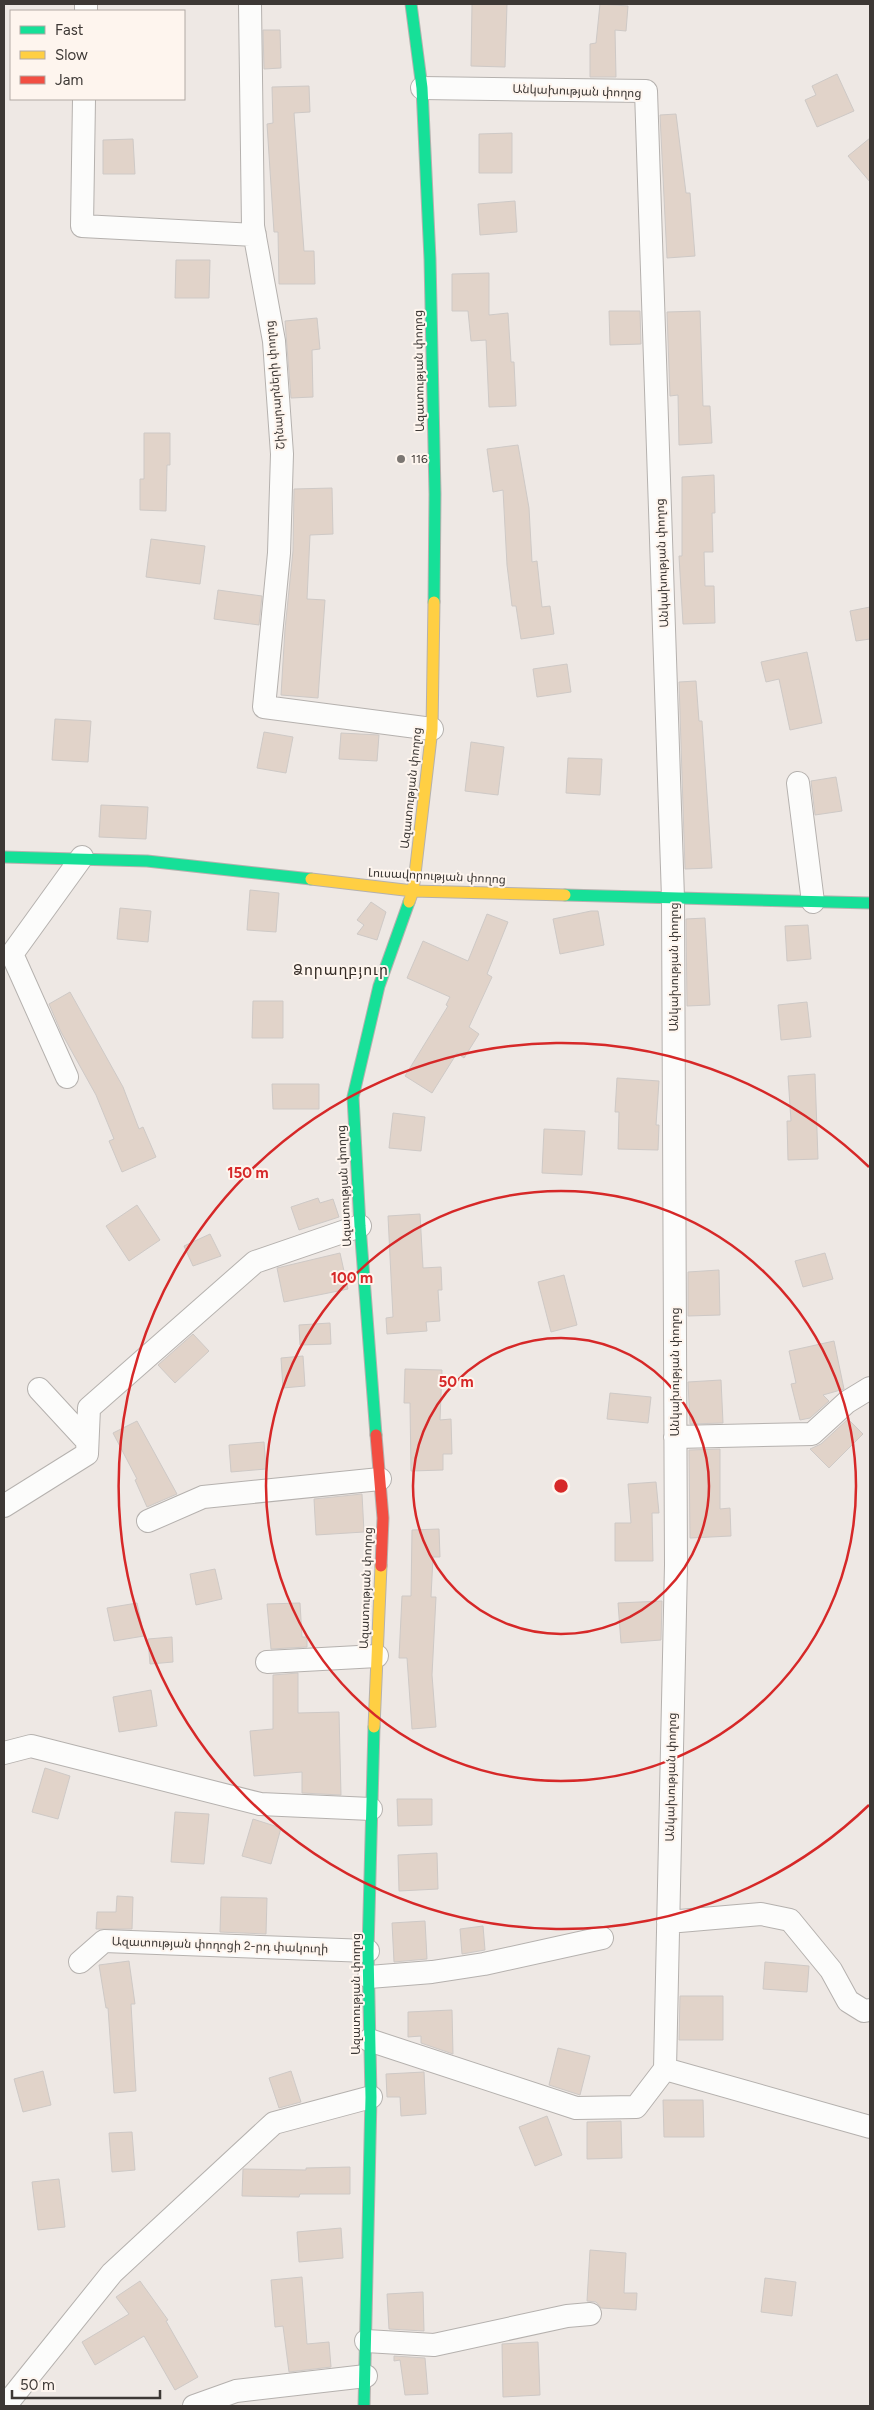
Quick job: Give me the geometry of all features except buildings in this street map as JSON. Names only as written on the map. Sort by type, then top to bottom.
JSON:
[{"type":"street","name":"Շինարարների փողոց","points":[[250,4],[255,235],[274,341],[282,454],[278,553],[264,707],[432,729]]},
{"type":"street","name":"Ազատության փողոց","points":[[364,2406],[371,2097],[368,1951],[371,1810],[383,1518],[360,1226],[353,1097],[379,986],[413,891],[432,729],[435,494],[430,259],[422,88],[411,4]]},
{"type":"street","name":"Անկախության փողոց","points":[[422,88],[646,91],[673,898],[676,1575],[664,2069]]},
{"type":"street","points":[[84,100],[82,226],[255,235]]},
{"type":"street","points":[[798,783],[813,902]]},
{"type":"street","name":"Լուսավորության փողոց","points":[[4,857],[82,857],[194,865],[348,885],[413,891],[870,903]]},
{"type":"street","points":[[67,1077],[12,954],[82,857]]},
{"type":"street","points":[[4,1506],[87,1454],[89,1408],[255,1262],[360,1226]]},
{"type":"street","points":[[675,1437],[812,1434],[847,1402],[870,1388]]},
{"type":"street","points":[[39,1389],[87,1441]]},
{"type":"street","points":[[148,1521],[203,1497],[380,1479]]},
{"type":"street","points":[[267,1662],[377,1656]]},
{"type":"street","points":[[4,1753],[31,1746],[260,1804],[371,1810]]},
{"type":"street","points":[[668,1922],[761,1914],[790,1920],[831,1970],[848,2001],[864,2011],[870,2010]]},
{"type":"street","points":[[369,1977],[432,1972],[484,1964],[602,1938]]},
{"type":"street","name":"Ազատության փողոցի 2-րդ փակուղի","points":[[80,1962],[104,1941],[368,1951]]},
{"type":"street","points":[[370,2040],[576,2108],[636,2107],[664,2069],[870,2127]]},
{"type":"street","points":[[5,2406],[112,2273],[274,2123],[371,2097]]},
{"type":"street","points":[[366,2342],[434,2345],[567,2316],[590,2314]]},
{"type":"street","points":[[194,2406],[236,2391],[366,2376]]},
{"type":"traffic: fast","points":[[411,4],[422,88],[430,259],[435,494],[434,602]]},
{"type":"traffic: fast","points":[[4,857],[147,861],[311,879]]},
{"type":"traffic: fast","points":[[565,895],[870,903]]},
{"type":"traffic: fast","points":[[376,1435],[360,1226],[353,1097],[379,986],[409,902]]},
{"type":"traffic: fast","points":[[364,2406],[371,2097],[368,1951],[374,1727]]},
{"type":"traffic: slow","points":[[409,902],[413,891],[432,729],[434,602]]},
{"type":"traffic: slow","points":[[311,879],[413,891],[565,895]]},
{"type":"traffic: slow","points":[[374,1727],[381,1566]]},
{"type":"traffic: jam","points":[[376,1435],[383,1518],[381,1566]]},
{"type":"place","name":"116","points":[[401,459]]},
{"type":"district","name":"Ձորաղբյուր","points":[[341,970]]}]
